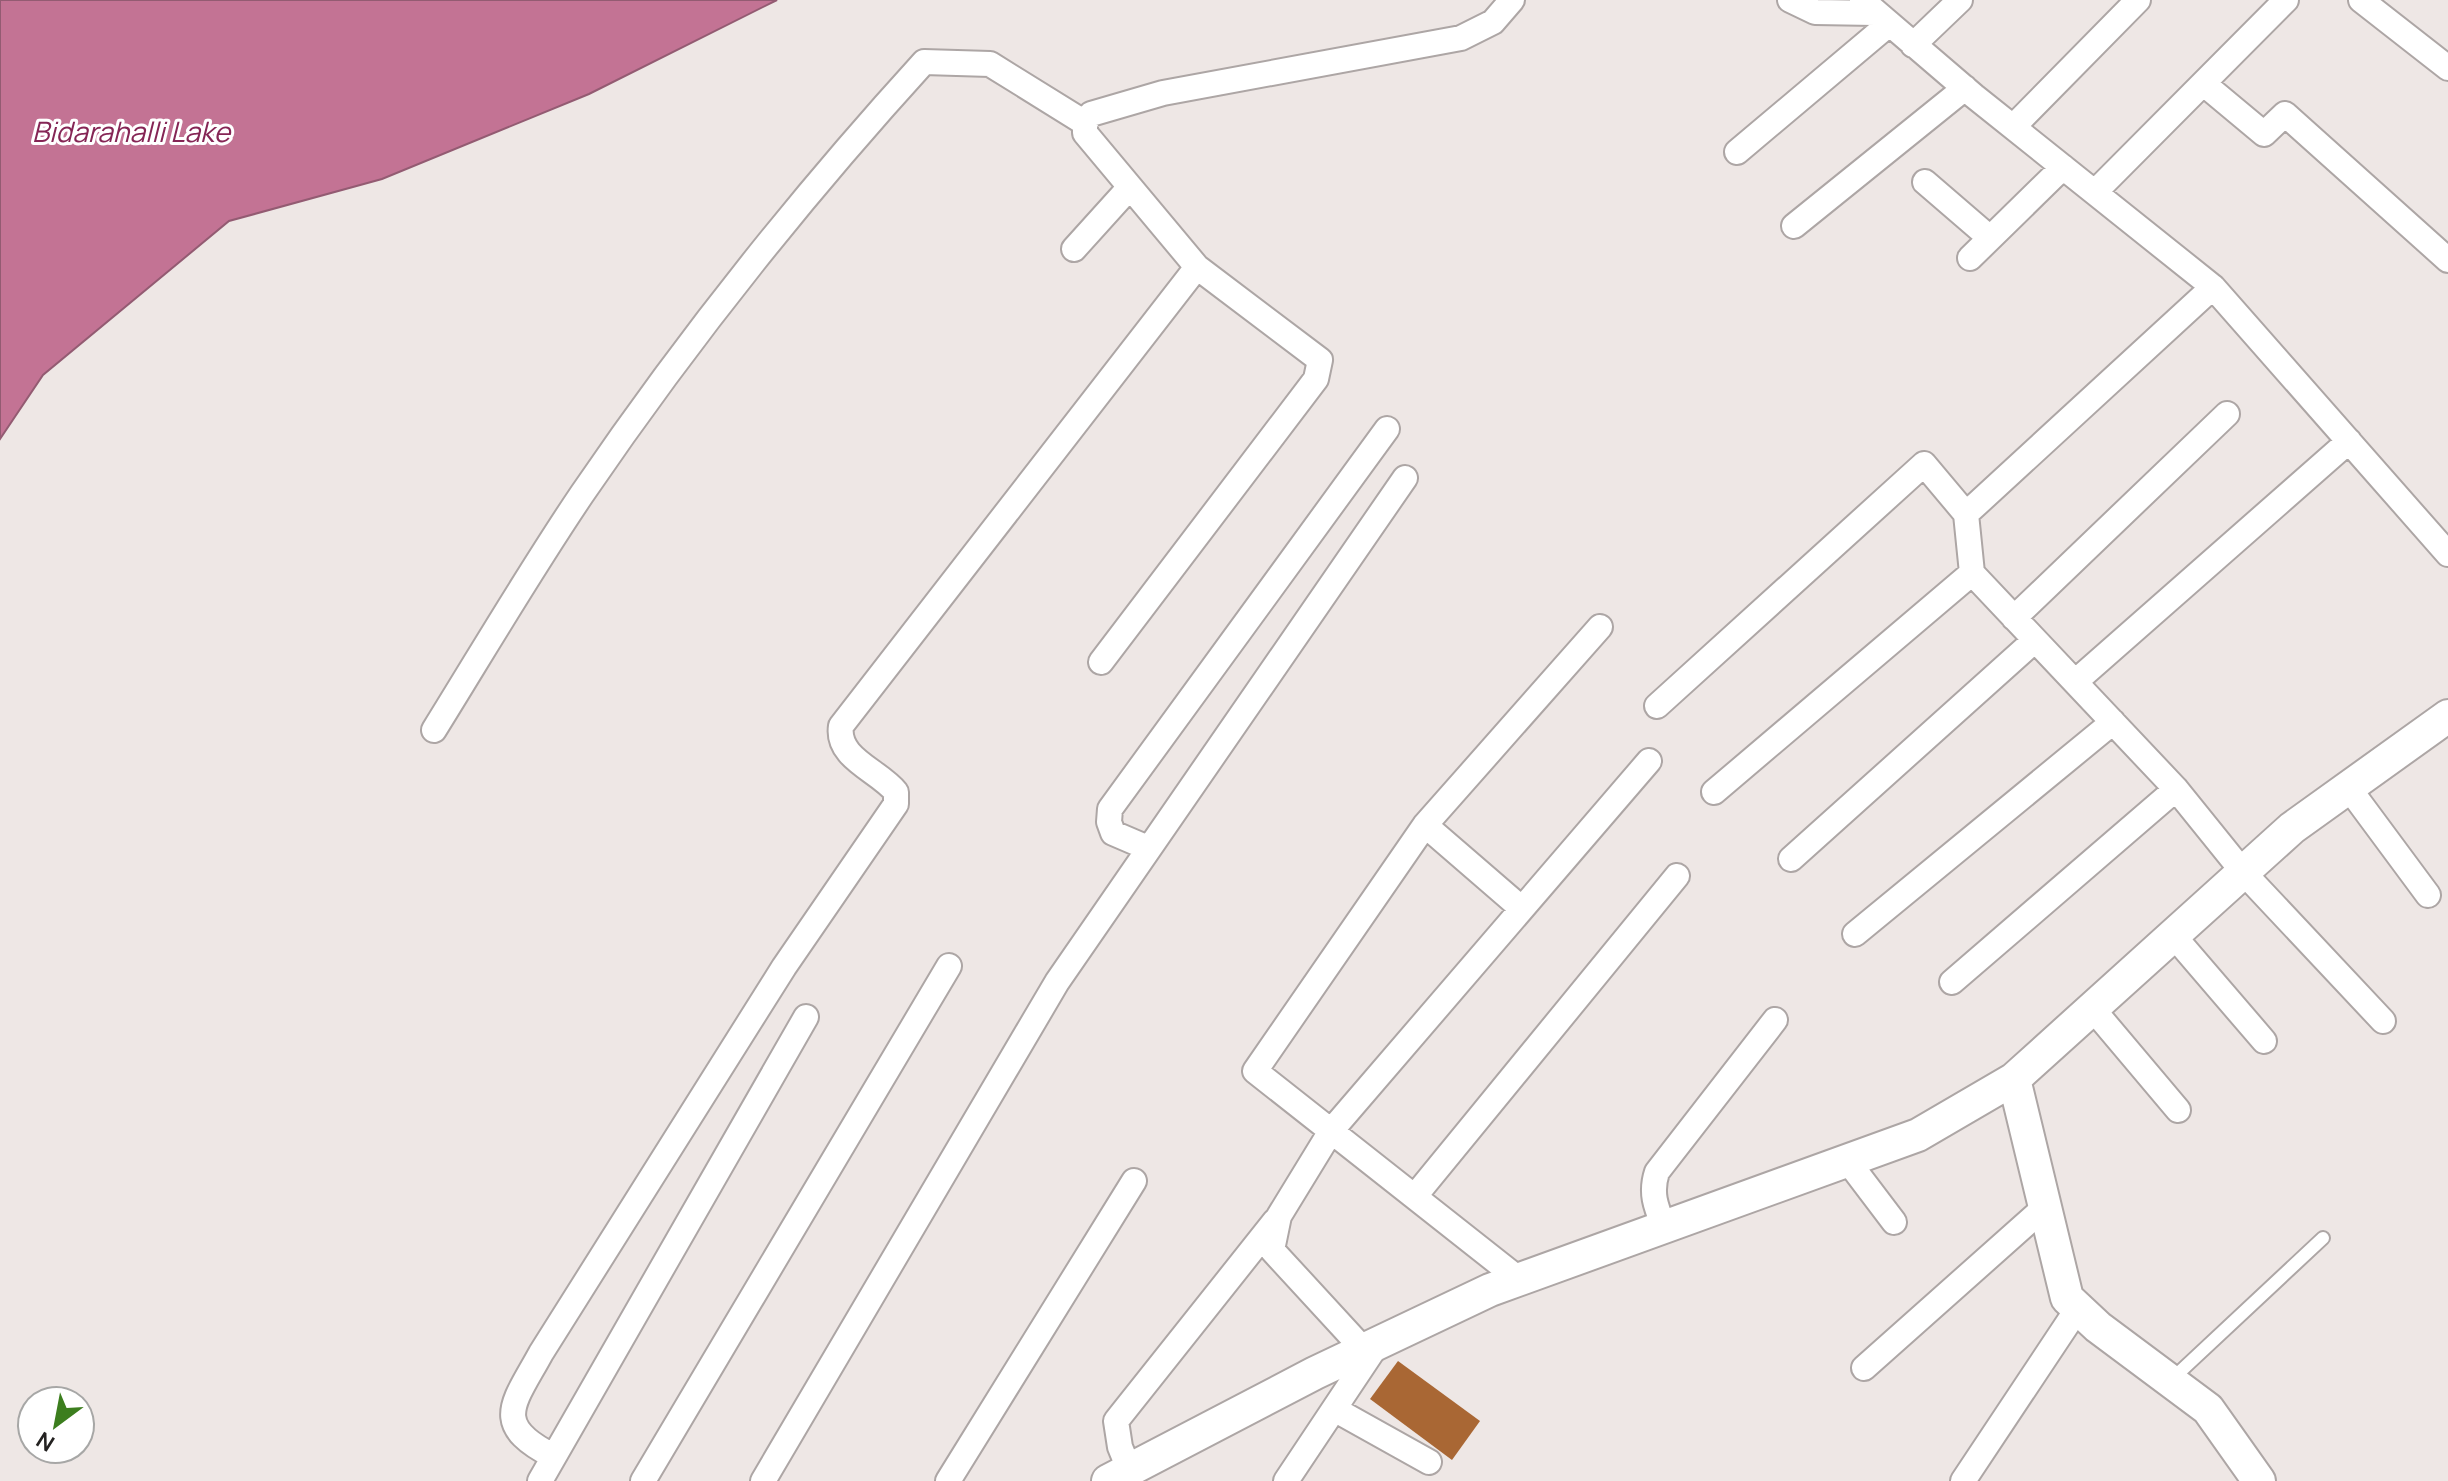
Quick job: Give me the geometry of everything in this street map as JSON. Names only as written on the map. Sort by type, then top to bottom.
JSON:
[{"type":"main road","points":[[1118,1475],[1371,1346],[1520,1280],[1918,1135],[2014,1079],[2292,828],[2448,716]]},
{"type":"main road","points":[[2014,1079],[2067,1298],[2208,1409],[2259,1481]]},
{"type":"street","points":[[1101,662],[1316,379],[1320,360],[1197,267],[1085,133],[1085,123],[1091,114],[1163,93],[1461,38],[1493,22],[1512,0]]},
{"type":"street","points":[[1790,0],[1815,12],[1875,12],[2213,287],[2448,554]]},
{"type":"street","points":[[1913,45],[1960,0]]},
{"type":"street","points":[[2013,127],[2138,0]]},
{"type":"street","points":[[2095,192],[2286,0]]},
{"type":"street","points":[[2362,0],[2448,68]]},
{"type":"street","points":[[1737,152],[1875,12]]},
{"type":"street","points":[[434,730],[582,494],[723,303],[861,132],[924,62],[990,64],[1085,123]]},
{"type":"street","points":[[2204,84],[2264,134],[2285,114],[2448,260]]},
{"type":"street","points":[[1794,226],[1965,88]]},
{"type":"street","points":[[1970,258],[2063,167]]},
{"type":"street","points":[[1925,182],[1990,238]]},
{"type":"street","points":[[1074,249],[1130,187]]},
{"type":"street","points":[[553,1456],[520,1436],[513,1425],[510,1410],[541,1353],[784,967],[896,804],[896,792],[887,781],[845,750],[840,737],[841,726],[1197,267]]},
{"type":"street","points":[[1966,514],[2213,287]]},
{"type":"street","points":[[2014,618],[2227,414]]},
{"type":"street","points":[[1148,848],[1113,833],[1109,822],[1110,809],[1387,429]]},
{"type":"street","points":[[2075,682],[2349,441]]},
{"type":"street","points":[[1657,706],[1924,464],[1966,514],[1972,573],[2176,789],[2243,872],[2383,1021]]},
{"type":"street","points":[[763,1481],[1049,994],[1405,478]]},
{"type":"street","points":[[1714,792],[1972,573]]},
{"type":"street","points":[[1520,1280],[1255,1071],[1425,825],[1600,627]]},
{"type":"street","points":[[1791,859],[2035,640]]},
{"type":"street","points":[[1855,934],[2113,722]]},
{"type":"street","points":[[1118,1475],[1120,1447],[1116,1421],[1279,1216],[1331,1131],[1649,761]]},
{"type":"street","points":[[2348,787],[2428,895]]},
{"type":"street","points":[[1952,982],[2176,789]]},
{"type":"street","points":[[1425,825],[1521,908]]},
{"type":"street","points":[[1415,1196],[1677,876]]},
{"type":"street","points":[[2173,935],[2264,1041]]},
{"type":"street","points":[[643,1481],[949,966]]},
{"type":"street","points":[[2092,1008],[2178,1110]]},
{"type":"street","points":[[540,1481],[806,1017]]},
{"type":"street","points":[[1664,1227],[1655,1203],[1653,1186],[1657,1172],[1775,1020]]},
{"type":"street","points":[[1847,1160],[1894,1222]]},
{"type":"street","points":[[948,1481],[1134,1181]]},
{"type":"street","points":[[1864,1368],[2045,1207]]},
{"type":"street","points":[[1279,1216],[1272,1250],[1371,1346],[1286,1481]]},
{"type":"street","points":[[1963,1481],[2078,1308]]},
{"type":"street","points":[[1334,1409],[1429,1462]]},
{"type":"lane","points":[[2170,1381],[2323,1238]]},
{"type":"water","name":"Bidarahalli Lake","points":[[0,0],[777,0],[589,94],[382,179],[229,221],[43,375],[0,439]]},
{"type":"building","points":[[1398,1361],[1480,1421],[1452,1460],[1370,1399]]}]
